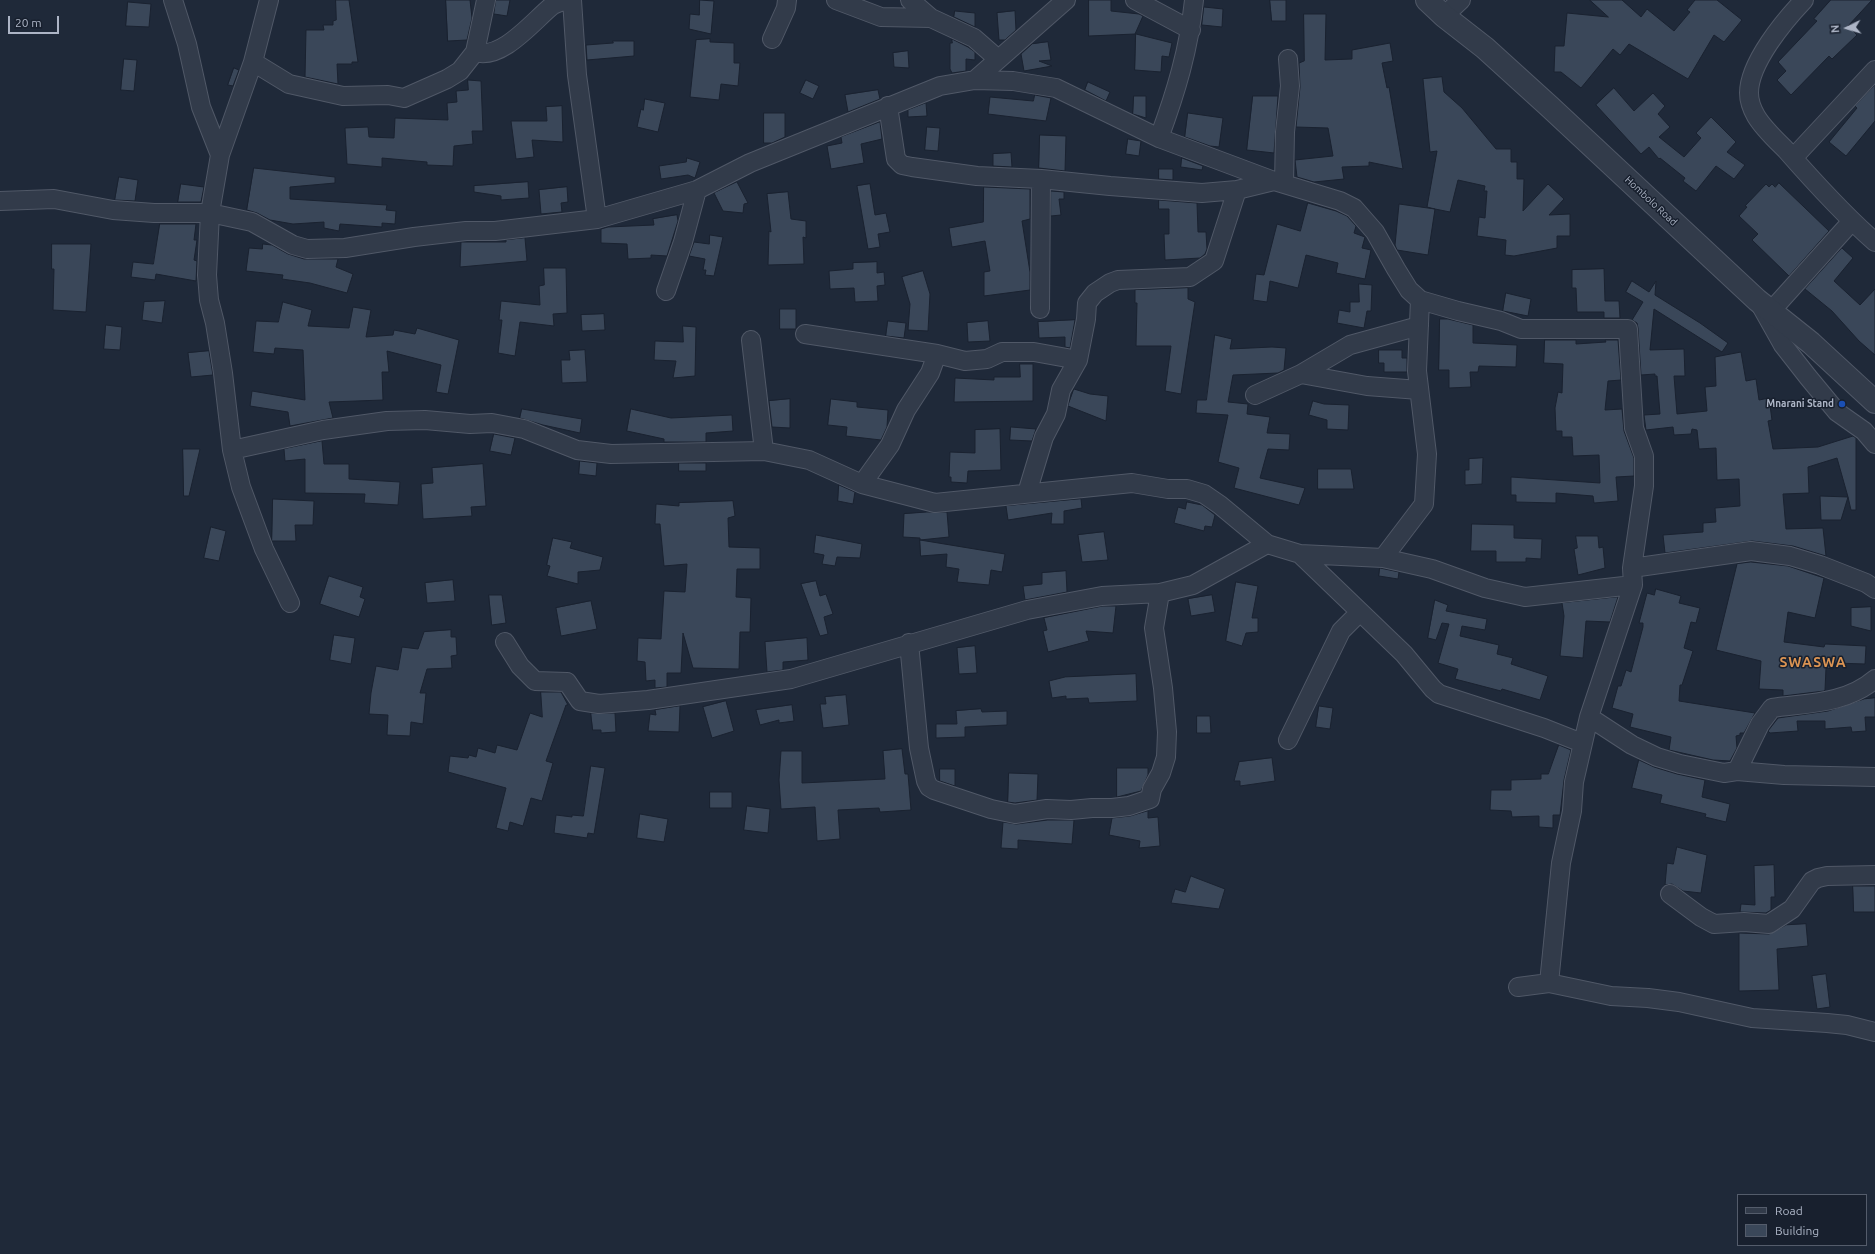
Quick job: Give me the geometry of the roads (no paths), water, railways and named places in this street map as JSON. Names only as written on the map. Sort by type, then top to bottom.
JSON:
[{"type":"street","points":[[173,0],[187,44],[201,107],[220,155]]},
{"type":"street","points":[[269,0],[253,62],[220,155],[210,213],[207,286],[223,373],[232,450],[241,487],[264,549],[290,603]]},
{"type":"street","points":[[253,62],[289,84],[343,96],[388,95],[404,98],[448,80],[460,71],[475,52],[486,0]]},
{"type":"street","points":[[475,52],[482,54],[509,43],[553,5],[572,0],[577,75],[597,219]]},
{"type":"street","points":[[772,39],[786,8],[787,0]]},
{"type":"street","points":[[836,0],[881,16],[931,18]]},
{"type":"street","points":[[910,0],[931,18],[974,38],[998,59]]},
{"type":"street","points":[[975,80],[1066,0]]},
{"type":"street","points":[[1135,0],[1191,30]]},
{"type":"street","points":[[1159,138],[1175,95],[1191,30],[1194,0]]},
{"type":"street","name":"Hombolo Road","points":[[1427,0],[1444,16],[1485,48],[1764,305],[1811,343],[1875,402]]},
{"type":"street","points":[[1444,16],[1461,0]]},
{"type":"street","points":[[1804,0],[1762,55],[1751,79],[1749,92],[1750,104],[1756,116],[1793,158],[1852,221],[1875,242]]},
{"type":"street","points":[[1279,183],[1290,86],[1288,58]]},
{"type":"street","points":[[1793,158],[1875,70]]},
{"type":"street","points":[[0,201],[54,199],[113,210],[154,213],[210,213],[252,222],[300,247],[323,249],[345,248],[414,237],[466,231],[495,231],[597,219],[697,190],[750,163],[940,86],[975,80],[1013,81],[1056,88],[1159,138],[1279,183],[1340,201],[1354,208],[1375,232],[1409,290],[1420,300],[1439,307],[1501,321],[1521,329],[1628,329],[1634,428],[1644,456],[1644,486],[1632,577],[1589,717],[1574,782],[1572,811],[1561,863],[1550,982]]},
{"type":"street","points":[[888,106],[896,159],[902,165],[977,176],[1041,179],[1110,186],[1202,192],[1237,190],[1279,183]]},
{"type":"street","points":[[1040,309],[1041,179]]},
{"type":"street","points":[[666,290],[683,242],[697,190]]},
{"type":"street","points":[[1027,493],[1044,436],[1056,414],[1061,390],[1078,360],[1086,319],[1087,303],[1092,296],[1110,283],[1118,280],[1190,277],[1214,261],[1237,190]]},
{"type":"street","points":[[1852,221],[1764,305],[1783,345],[1808,377],[1837,412],[1864,430],[1875,444]]},
{"type":"street","points":[[1383,558],[1424,504],[1427,454],[1417,371],[1420,300]]},
{"type":"street","points":[[1255,395],[1300,374],[1350,345],[1419,326]]},
{"type":"street","points":[[804,334],[937,354],[965,361],[987,359],[1002,352],[1034,352],[1078,360]]},
{"type":"street","points":[[751,340],[764,451]]},
{"type":"street","points":[[862,484],[890,446],[906,410],[930,372],[937,354]]},
{"type":"street","points":[[1300,374],[1367,386],[1419,390]]},
{"type":"street","points":[[232,450],[323,430],[387,421],[425,420],[470,424],[492,423],[524,429],[577,450],[610,454],[764,451],[809,460],[862,484],[935,503],[1132,483],[1168,490],[1187,489],[1204,494],[1220,504],[1267,544],[1300,554],[1383,558],[1432,569],[1485,588],[1525,597],[1632,577],[1751,551],[1790,556],[1820,565],[1875,589]]},
{"type":"street","points":[[504,642],[520,666],[535,681],[566,682],[580,701],[599,704],[648,700],[791,679],[909,643],[1028,610],[1070,601],[1102,596],[1160,593],[1193,585],[1205,580],[1267,544]]},
{"type":"street","points":[[1300,554],[1404,654],[1432,689],[1439,694],[1544,728],[1582,743]]},
{"type":"street","points":[[909,643],[919,748],[926,781],[929,787],[964,800],[1015,814],[1047,809],[1071,810],[1129,806],[1150,799],[1152,789],[1161,772],[1166,757],[1167,732],[1163,688],[1154,628],[1160,593]]},
{"type":"street","points":[[1288,740],[1341,631],[1360,612]]},
{"type":"street","points":[[1737,771],[1760,724],[1772,708],[1830,701],[1853,693],[1875,680]]},
{"type":"street","points":[[1589,717],[1632,745],[1657,757],[1680,764],[1724,773],[1737,771],[1784,775],[1875,777]]},
{"type":"street","points":[[1670,894],[1701,917],[1714,924],[1744,922],[1769,924],[1792,909],[1812,881],[1818,878],[1827,876],[1875,874]]},
{"type":"street","points":[[1518,987],[1550,982],[1597,994],[1679,1002],[1752,1018],[1847,1025],[1875,1032]]},
{"type":"place","name":"Mnarani Stand","points":[[1842,404]]},
{"type":"district","name":"SWASWA","points":[[1813,662]]}]
